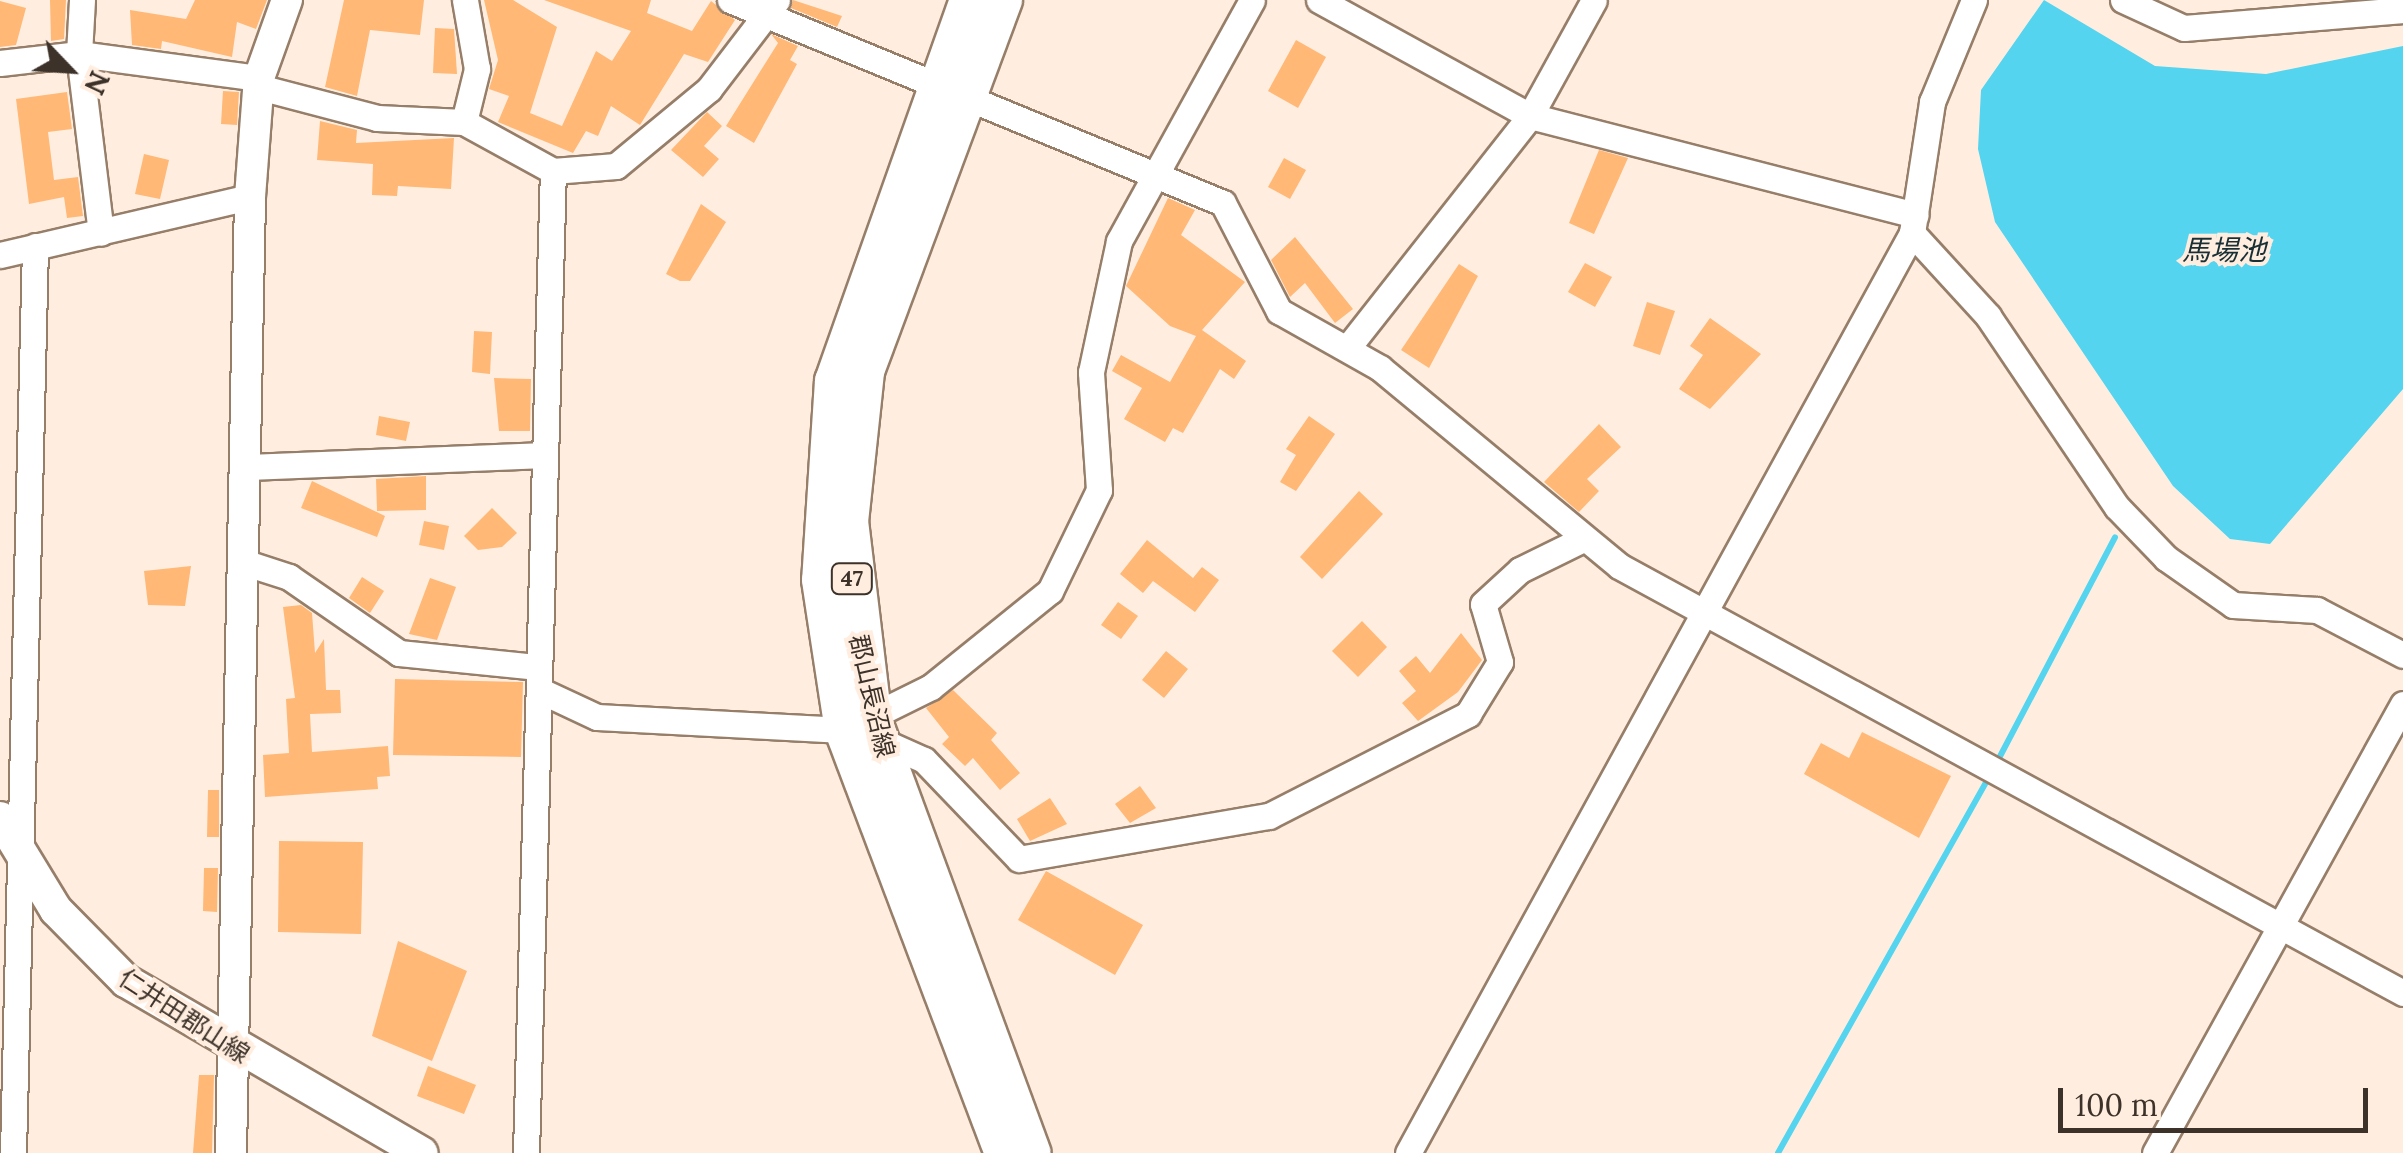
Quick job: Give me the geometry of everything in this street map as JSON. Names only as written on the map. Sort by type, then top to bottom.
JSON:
[{"type":"main road","name":"郡山長沼線","points":[[969,0],[952,86],[881,318],[856,428],[852,580],[866,730],[1004,1153]]},
{"type":"main road","name":"郡山長沼線","points":[[952,86],[1003,0]]},
{"type":"main road","name":"郡山長沼線","points":[[866,730],[1032,1153]]},
{"type":"main road","name":"仁井田郡山線","points":[[0,818],[22,862],[126,981],[234,1051],[422,1153]]},
{"type":"street","points":[[82,0],[79,54],[101,233]]},
{"type":"street","points":[[231,1153],[249,564],[250,197],[259,82],[287,0]]},
{"type":"street","points":[[464,122],[477,70],[466,0]]},
{"type":"street","points":[[730,0],[772,9],[952,86],[1150,180],[1223,203],[1279,311],[1349,346],[1581,540],[2403,994]]},
{"type":"street","points":[[866,730],[1050,590],[1080,536],[1100,490],[1091,372],[1119,242],[1252,0]]},
{"type":"street","points":[[1319,0],[1530,116],[1914,224],[1988,316],[2117,506],[2166,558],[2233,605],[2317,610],[2403,655]]},
{"type":"street","points":[[1349,346],[1530,116],[1594,0]]},
{"type":"street","points":[[1408,1153],[1707,612],[1914,224],[1932,102],[1974,0]]},
{"type":"street","points":[[2124,0],[2184,28],[2403,10]]},
{"type":"street","points":[[0,62],[79,54],[259,82],[378,118],[464,122],[554,171],[630,161],[709,89],[772,9]]},
{"type":"street","points":[[526,1153],[554,171]]},
{"type":"street","points":[[0,255],[250,197]]},
{"type":"street","points":[[13,1153],[35,246]]},
{"type":"street","points":[[248,467],[545,455]]},
{"type":"street","points":[[249,564],[289,576],[399,653],[539,678],[598,718],[866,730],[932,767],[1019,859],[1269,816],[1468,714],[1500,662],[1483,604],[1520,570],[1581,540]]},
{"type":"street","points":[[2155,1153],[2403,704]]},
{"type":"water","name":"馬場池","points":[[2044,0],[2155,66],[2266,74],[2403,46],[2403,389],[2270,544],[2230,539],[2173,486],[1995,222],[1978,149],[1981,90]]},
{"type":"building","points":[[50,0],[66,0],[64,39],[51,41]]},
{"type":"building","points":[[195,0],[267,0],[256,29],[237,22],[232,57],[162,41],[161,49],[132,45],[130,10],[186,19]]},
{"type":"building","points":[[344,0],[424,0],[420,35],[370,30],[357,96],[325,87]]},
{"type":"building","points":[[484,0],[513,0],[557,27],[530,113],[562,126],[596,51],[612,61],[631,31],[544,0],[651,0],[647,13],[692,31],[711,1],[735,20],[708,62],[684,54],[640,125],[611,106],[598,136],[586,131],[573,153],[498,122],[509,96],[489,89],[498,60]]},
{"type":"building","points":[[793,0],[842,16],[837,27],[791,8]]},
{"type":"building","points":[[0,1],[26,8],[16,45],[0,47]]},
{"type":"building","points":[[435,28],[454,29],[457,74],[433,73]]},
{"type":"building","points":[[771,34],[798,46],[790,60],[797,64],[754,143],[726,126],[778,43]]},
{"type":"building","points":[[1296,40],[1326,57],[1298,108],[1268,91]]},
{"type":"building","points":[[223,91],[239,92],[237,125],[221,124]]},
{"type":"building","points":[[67,92],[72,129],[48,132],[54,180],[78,177],[83,216],[67,218],[64,197],[29,204],[16,99]]},
{"type":"building","points":[[707,112],[722,126],[704,146],[719,159],[703,177],[671,150]]},
{"type":"building","points":[[320,121],[357,130],[356,143],[454,138],[451,189],[398,186],[397,196],[372,195],[373,164],[317,160]]},
{"type":"building","points":[[1599,150],[1628,158],[1594,234],[1569,223]]},
{"type":"building","points":[[144,154],[169,160],[160,199],[135,194]]},
{"type":"building","points":[[1284,158],[1306,170],[1290,199],[1268,187]]},
{"type":"building","points":[[1168,198],[1195,210],[1181,235],[1245,282],[1202,330],[1246,361],[1234,379],[1220,369],[1183,433],[1173,428],[1165,442],[1124,419],[1142,388],[1112,371],[1121,355],[1170,382],[1196,336],[1170,326],[1126,286]]},
{"type":"building","points":[[701,204],[726,222],[690,281],[680,281],[666,274]]},
{"type":"building","points":[[1295,237],[1353,309],[1335,323],[1305,283],[1290,297],[1271,260]]},
{"type":"building","points":[[1585,263],[1612,277],[1595,307],[1568,292]]},
{"type":"building","points":[[1459,264],[1478,276],[1429,368],[1401,350]]},
{"type":"building","points":[[1647,302],[1675,311],[1660,355],[1633,346]]},
{"type":"building","points":[[1710,318],[1761,354],[1710,409],[1679,389],[1703,355],[1690,346]]},
{"type":"building","points":[[474,331],[492,332],[490,374],[472,372]]},
{"type":"building","points":[[494,378],[531,379],[530,431],[499,431]]},
{"type":"building","points":[[379,416],[410,422],[406,441],[376,435]]},
{"type":"building","points":[[1309,416],[1335,434],[1296,491],[1280,482],[1296,455],[1286,449]]},
{"type":"building","points":[[1599,424],[1621,447],[1587,479],[1599,491],[1579,512],[1544,482]]},
{"type":"building","points":[[426,476],[426,510],[377,511],[376,479]]},
{"type":"building","points":[[312,481],[385,516],[377,537],[301,508]]},
{"type":"building","points":[[1359,491],[1383,514],[1322,579],[1300,557]]},
{"type":"building","points":[[492,508],[517,533],[502,547],[478,550],[464,536]]},
{"type":"building","points":[[424,521],[449,526],[444,550],[419,545]]},
{"type":"building","points":[[1147,540],[1193,578],[1202,567],[1219,580],[1195,612],[1153,581],[1143,593],[1120,574]]},
{"type":"building","points":[[191,566],[185,606],[148,605],[144,571]]},
{"type":"building","points":[[362,577],[384,591],[370,613],[349,598]]},
{"type":"building","points":[[430,578],[456,587],[437,640],[409,634]]},
{"type":"building","points":[[1118,602],[1138,616],[1121,639],[1101,625]]},
{"type":"building","points":[[301,605],[312,613],[315,653],[324,639],[326,690],[340,690],[341,713],[310,714],[312,752],[388,746],[390,776],[377,777],[378,789],[265,797],[263,755],[289,753],[286,699],[295,698],[283,607]]},
{"type":"building","points":[[1362,621],[1387,647],[1358,677],[1332,651]]},
{"type":"building","points":[[1461,633],[1482,660],[1458,692],[1418,721],[1402,703],[1416,691],[1399,671],[1416,656],[1430,673]]},
{"type":"building","points":[[1166,651],[1188,669],[1164,698],[1142,680]]},
{"type":"building","points":[[395,679],[523,682],[521,757],[393,755]]},
{"type":"building","points":[[953,690],[997,733],[991,740],[1020,773],[1000,790],[973,758],[965,766],[942,744],[949,737],[926,708]]},
{"type":"building","points":[[1862,732],[1951,776],[1919,838],[1804,774],[1821,743],[1849,758]]},
{"type":"building","points":[[1140,786],[1156,808],[1130,823],[1115,804]]},
{"type":"building","points":[[208,790],[219,790],[219,837],[207,837]]},
{"type":"building","points":[[1050,798],[1067,824],[1030,841],[1017,819]]},
{"type":"building","points":[[279,841],[363,842],[361,934],[278,932]]},
{"type":"building","points":[[204,868],[218,868],[217,912],[203,911]]},
{"type":"building","points":[[1046,871],[1143,925],[1115,975],[1018,920]]},
{"type":"building","points":[[398,941],[467,971],[432,1061],[372,1036]]},
{"type":"building","points":[[428,1066],[476,1085],[464,1114],[417,1096]]},
{"type":"building","points":[[199,1075],[214,1075],[212,1153],[193,1153]]},
{"type":"waterway","points":[[1996,764],[2115,537]]},
{"type":"waterway","points":[[1778,1153],[1990,775]]}]
